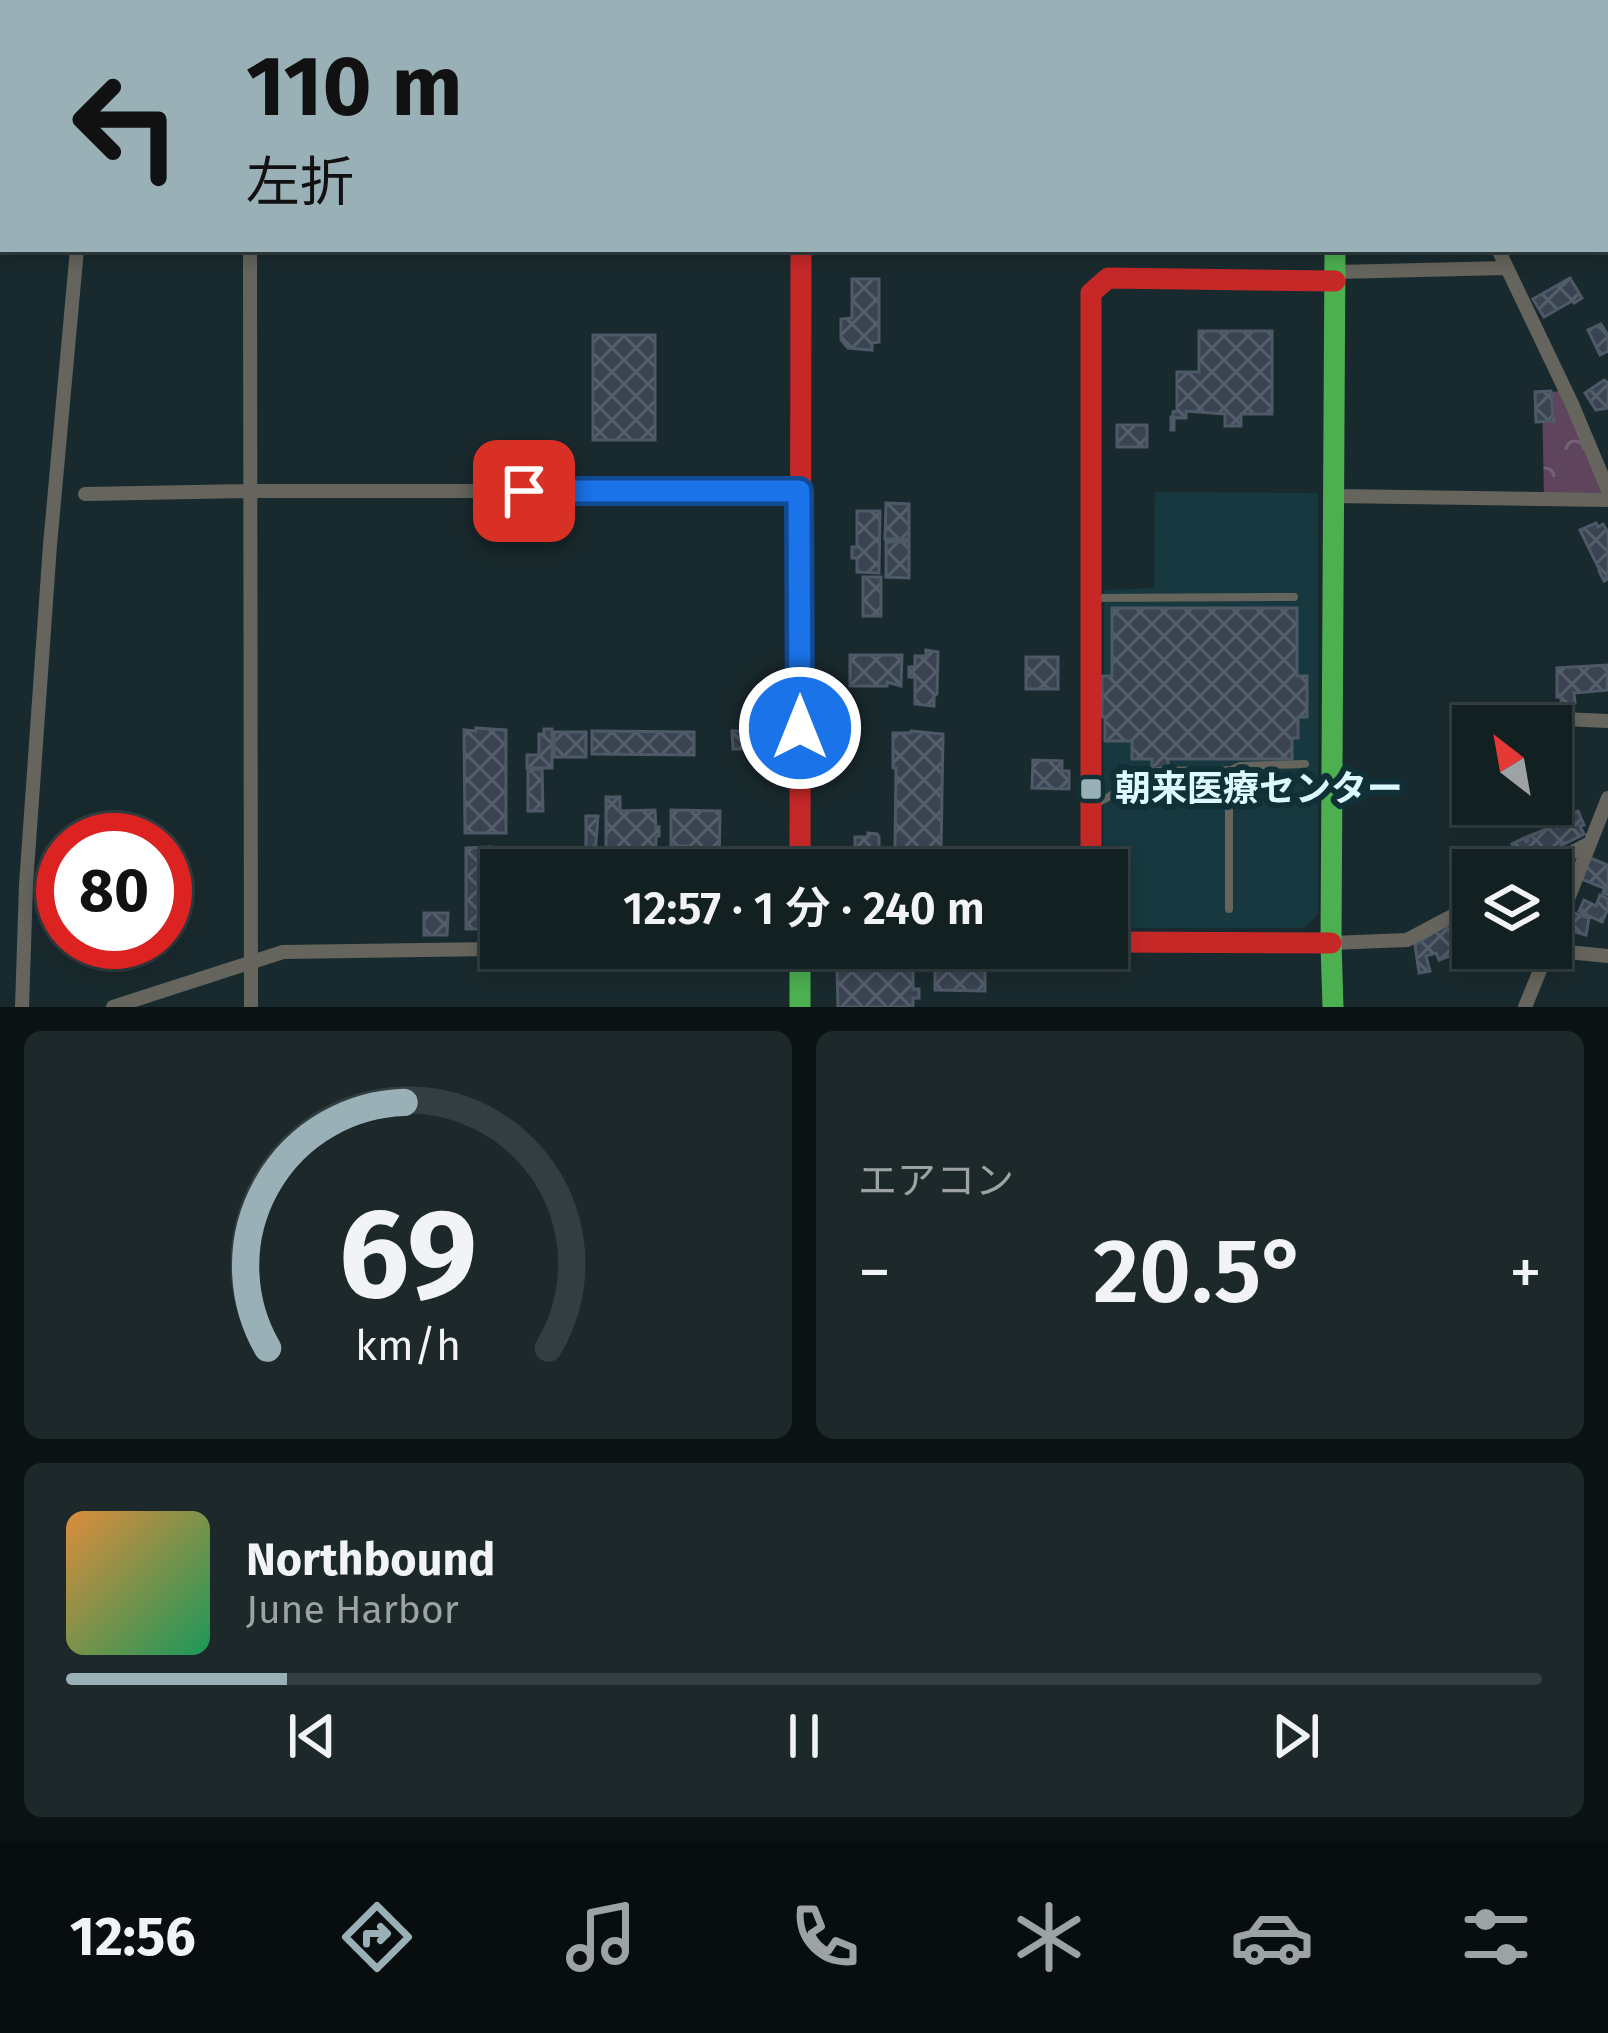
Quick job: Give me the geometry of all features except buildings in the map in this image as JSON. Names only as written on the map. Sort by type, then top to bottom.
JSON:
[{"type":"main road","points":[[800,849],[801,252]]},
{"type":"main road","points":[[1091,849],[1091,293],[1108,278],[1335,267],[1334,1007]]},
{"type":"main road","points":[[1128,942],[1331,944]]},
{"type":"main road","points":[[800,969],[800,1007]]},
{"type":"street","points":[[22,1007],[50,545],[77,252]]},
{"type":"street","points":[[250,252],[250,1007]]},
{"type":"street","points":[[1499,252],[1573,404],[1608,490]]},
{"type":"street","points":[[1335,267],[1506,268]]},
{"type":"street","points":[[86,494],[799,491]]},
{"type":"street","points":[[1334,496],[1608,500]]},
{"type":"street","points":[[1572,719],[1608,721]]},
{"type":"street","points":[[1572,888],[1608,798]]},
{"type":"street","points":[[1572,852],[1590,843]]},
{"type":"street","points":[[1331,944],[1407,940],[1452,916]]},
{"type":"street","points":[[113,1007],[283,952],[480,949]]},
{"type":"street","points":[[1572,950],[1608,956]]},
{"type":"street","points":[[1525,1007],[1540,969]]},
{"type":"lane","points":[[1091,598],[1294,597]]},
{"type":"lane","points":[[1091,806],[1158,771],[1305,764]]},
{"type":"lane","points":[[1229,909],[1231,770]]},
{"type":"lane","points":[[1121,791],[1149,791],[1160,801],[1229,804]]},
{"type":"shaded area","points":[[1155,492],[1318,493],[1318,914],[1304,928],[1128,928],[1128,849],[1103,849],[1104,590],[1154,588]]},
{"type":"green space","points":[[1559,391],[1608,500],[1544,498],[1542,394]]},
{"type":"traffic: fast","points":[[1333,1007],[1335,252]]},
{"type":"traffic: fast","points":[[800,969],[800,1007]]},
{"type":"traffic: jam","points":[[800,849],[801,252]]},
{"type":"traffic: jam","points":[[1091,849],[1091,293],[1108,278],[1335,281]]},
{"type":"traffic: jam","points":[[1128,942],[1331,943]]},
{"type":"place","name":"朝来医療センター","points":[[1091,789]]},
{"type":"route","points":[[524,491],[799,491],[800,728]]}]
